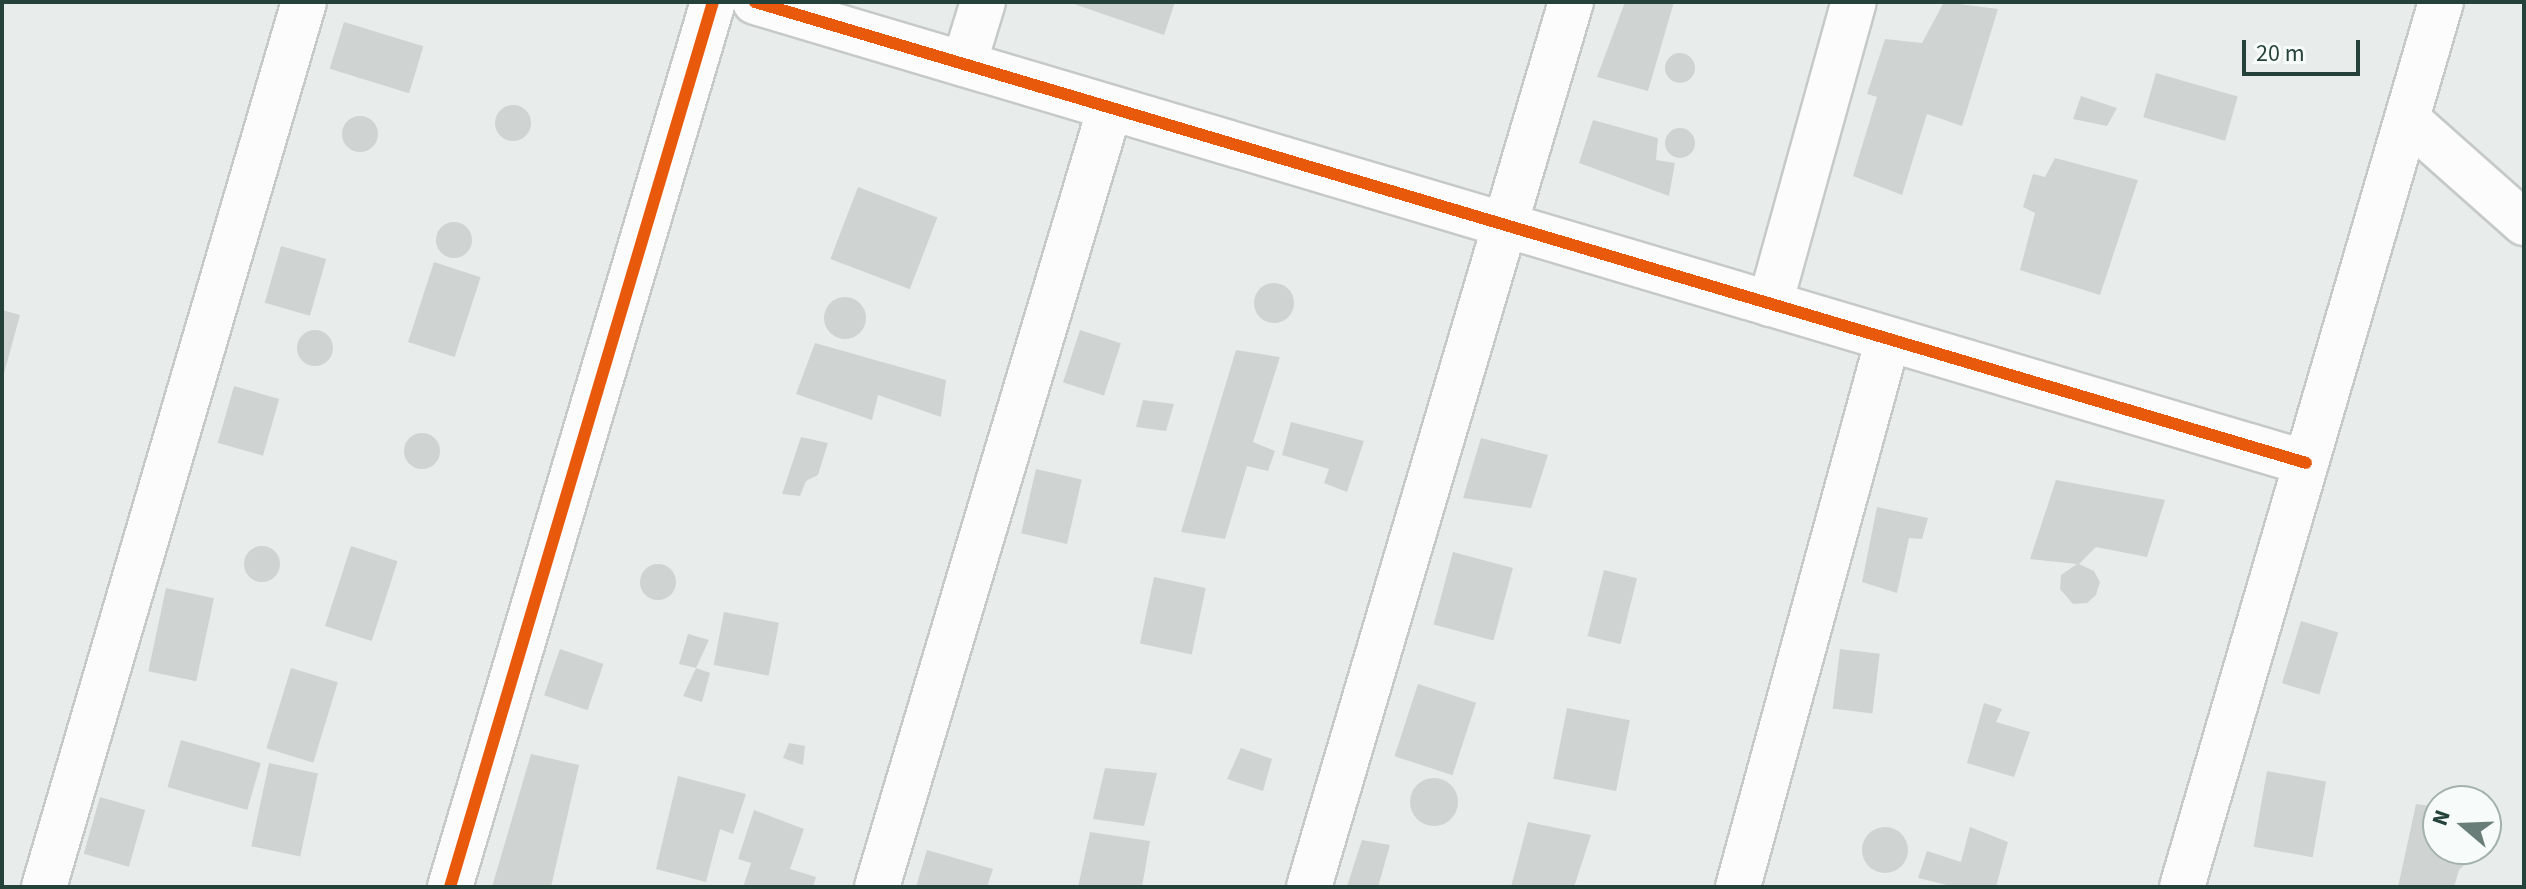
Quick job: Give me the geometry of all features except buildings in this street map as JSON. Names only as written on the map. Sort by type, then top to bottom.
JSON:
[{"type":"street","points":[[44,887],[304,2]]},
{"type":"street","points":[[450,887],[713,2]]},
{"type":"street","points":[[755,2],[2306,463]]},
{"type":"street","points":[[964,64],[983,2]]},
{"type":"street","points":[[1309,887],[1509,226],[1571,2]]},
{"type":"street","points":[[1770,304],[1854,2]]},
{"type":"street","points":[[2182,887],[2441,2]]},
{"type":"street","points":[[877,887],[1110,108]]},
{"type":"street","points":[[2407,119],[2524,223]]},
{"type":"street","points":[[1738,887],[1888,339]]},
{"type":"cycle path","points":[[450,887],[713,2]]},
{"type":"cycle path","points":[[755,2],[2306,463]]}]
